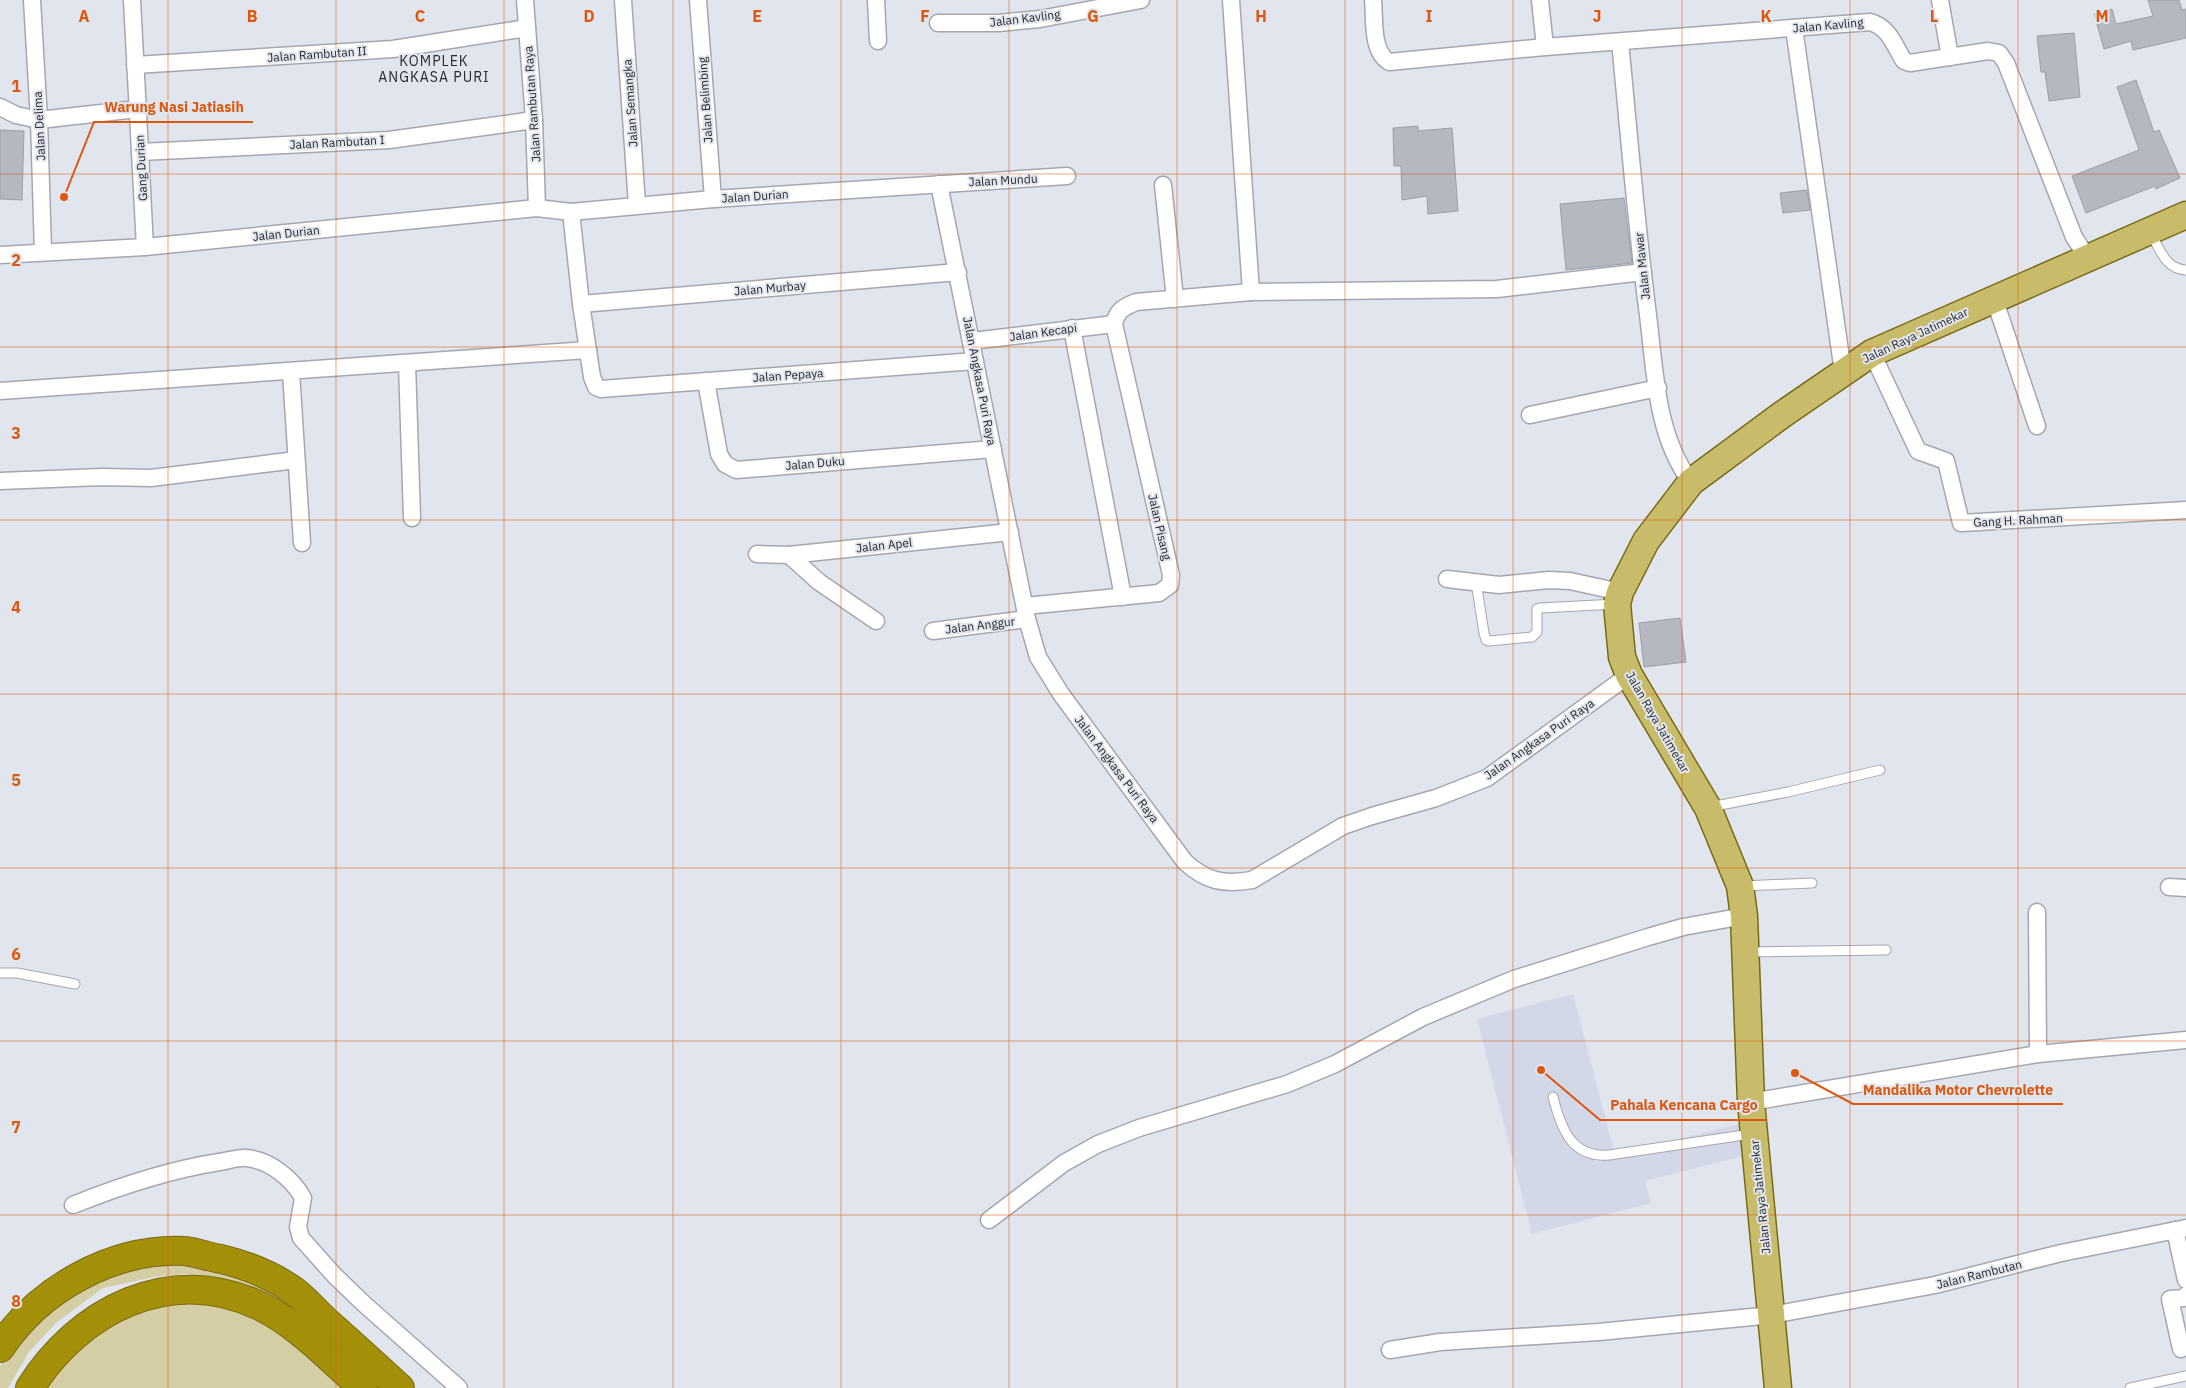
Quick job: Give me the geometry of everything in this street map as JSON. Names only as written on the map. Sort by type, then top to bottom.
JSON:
[{"type":"highway","points":[[0,1348],[13,1328],[35,1306],[64,1284],[102,1266],[142,1254],[184,1251],[236,1263],[268,1276],[294,1291],[400,1388]]},
{"type":"highway","points":[[30,1388],[56,1353],[73,1336],[106,1312],[127,1302],[149,1295],[170,1290],[198,1290],[221,1292],[242,1299],[274,1314],[299,1332],[363,1388]]},
{"type":"main road","name":"Jalan Raya Jatimekar","points":[[1778,1388],[1753,1134],[1746,952],[1740,886],[1708,808],[1629,675],[1622,657],[1618,598],[1646,540],[1691,482],[1843,372],[1872,353],[2186,215]]},
{"type":"street","name":"Jalan Delima","points":[[32,0],[39,120],[43,252]]},
{"type":"street","name":"Gang Durian","points":[[132,0],[145,247]]},
{"type":"street","name":"Jalan Rambutan Raya","points":[[525,0],[534,120],[537,208]]},
{"type":"street","name":"Jalan Semangka","points":[[624,0],[637,205]]},
{"type":"street","name":"Jalan Belimbing","points":[[698,0],[713,199]]},
{"type":"street","points":[[876,0],[878,41]]},
{"type":"street","name":"Jalan Kavling","points":[[938,23],[998,23],[1040,19],[1141,0]]},
{"type":"street","points":[[1232,0],[1251,292]]},
{"type":"street","name":"Jalan Kavling","points":[[1373,0],[1378,50],[1383,58],[1389,62],[1545,47],[1870,22],[1880,25],[1891,37],[1904,61],[1910,63],[1988,51],[1999,53],[2006,63],[2074,237],[2087,258]]},
{"type":"street","points":[[1540,0],[1545,47]]},
{"type":"street","points":[[1940,0],[1950,57]]},
{"type":"street","name":"Jalan Rambutan II","points":[[135,65],[393,49],[527,28]]},
{"type":"street","points":[[1794,28],[1843,372]]},
{"type":"street","name":"Jalan Mawar","points":[[1620,42],[1642,272],[1658,388],[1666,435],[1678,465],[1691,482]]},
{"type":"street","points":[[0,107],[16,115],[39,120],[138,109]]},
{"type":"street","name":"Jalan Rambutan I","points":[[140,152],[389,140],[534,120]]},
{"type":"street","name":"Jalan Mundu","points":[[939,184],[1067,176]]},
{"type":"street","name":"Jalan Durian","points":[[0,255],[145,247],[537,208],[571,212],[713,199],[939,184]]},
{"type":"street","name":"Jalan Angkasa Puri Raya","points":[[939,184],[1026,613],[1038,657],[1061,694],[1185,862],[1200,874],[1217,880],[1236,883],[1252,880],[1343,826],[1436,798],[1487,778],[1629,675]]},
{"type":"street","points":[[1163,185],[1175,299]]},
{"type":"street","points":[[0,390],[291,372],[588,350],[571,212]]},
{"type":"street","name":"Jalan Murbay","points":[[581,304],[958,272]]},
{"type":"street","points":[[1114,324],[1116,315],[1121,309],[1136,302],[1251,292],[1497,289],[1642,272]]},
{"type":"street","points":[[1994,298],[2037,426]]},
{"type":"street","name":"Jalan Kecapi","points":[[972,341],[1114,324]]},
{"type":"street","name":"Jalan Pisang","points":[[1026,613],[1159,593],[1170,585],[1171,575],[1114,324]]},
{"type":"street","points":[[1072,328],[1123,598]]},
{"type":"street","name":"Jalan Pepaya","points":[[588,350],[592,377],[596,387],[601,389],[975,361]]},
{"type":"street","name":"Gang H. Rahman","points":[[1872,353],[1918,451],[1946,462],[1961,523],[2186,510]]},
{"type":"street","points":[[407,363],[412,518]]},
{"type":"street","points":[[291,372],[302,543]]},
{"type":"street","name":"Jalan Duku","points":[[706,381],[719,454],[725,464],[736,470],[993,449]]},
{"type":"street","points":[[1530,414],[1658,388]]},
{"type":"street","points":[[0,481],[102,477],[151,478],[296,460]]},
{"type":"street","name":"Jalan Apel","points":[[757,554],[789,555],[1010,532]]},
{"type":"street","points":[[789,555],[819,582],[876,621]]},
{"type":"street","points":[[1447,579],[1499,585],[1549,580],[1570,581],[1618,598]]},
{"type":"street","name":"Jalan Anggur","points":[[933,631],[1026,613]]},
{"type":"street","points":[[2170,887],[2186,888]]},
{"type":"street","points":[[2037,912],[2038,1054]]},
{"type":"street","points":[[989,1220],[1064,1163],[1098,1144],[1139,1128],[1295,1081],[1335,1064],[1423,1017],[1514,978],[1657,934],[1744,916]]},
{"type":"street","points":[[1751,1102],[2038,1054],[2186,1040]]},
{"type":"street","points":[[73,1205],[120,1187],[191,1166],[246,1158],[273,1167],[287,1176],[303,1198],[298,1227],[301,1238],[335,1276],[363,1303],[459,1388]]},
{"type":"street","points":[[2180,1229],[2186,1280]]},
{"type":"street","name":"Jalan Rambutan","points":[[1390,1350],[1440,1342],[1599,1332],[1772,1315],[1935,1285],[2061,1253],[2180,1229]]},
{"type":"street","points":[[2181,1350],[2170,1299],[2184,1298],[2186,1295]]},
{"type":"lane","points":[[2150,231],[2166,261],[2175,269],[2186,270]]},
{"type":"lane","points":[[1476,582],[1484,633],[1486,640],[1489,641],[1532,637],[1537,632],[1537,609],[1618,598]]},
{"type":"lane","points":[[1708,808],[1788,792],[1880,770]]},
{"type":"lane","points":[[1740,886],[1812,883]]},
{"type":"lane","points":[[1746,952],[1886,950]]},
{"type":"lane","points":[[0,973],[17,973],[75,984]]},
{"type":"lane","points":[[1553,1097],[1558,1117],[1568,1138],[1584,1152],[1593,1155],[1609,1155],[1753,1134]]},
{"type":"lane","points":[[2130,1388],[2186,1376]]},
{"type":"shaded area","points":[[1573,994],[1615,1155],[1747,1122],[1755,1153],[1645,1181],[1651,1203],[1532,1234],[1477,1019]]},
{"type":"shaded area","points":[[148,1263],[181,1264],[232,1274],[274,1295],[274,1302],[266,1302],[219,1278],[186,1274],[154,1277],[103,1288],[57,1322],[29,1352],[8,1388],[0,1388],[0,1367],[8,1352],[71,1291]]},
{"type":"shaded area","points":[[170,1294],[246,1310],[287,1338],[341,1388],[33,1388],[93,1323]]},
{"type":"building","points":[[2148,0],[2179,0],[2182,10],[2186,9],[2186,38],[2133,50],[2131,41],[2104,49],[2094,14],[2112,9],[2116,24],[2153,16]]},
{"type":"building","points":[[2074,33],[2080,97],[2049,101],[2045,72],[2041,72],[2037,36]]},
{"type":"building","points":[[2136,80],[2154,132],[2159,130],[2180,178],[2156,189],[2155,186],[2086,213],[2072,176],[2139,150],[2117,87]]},
{"type":"building","points":[[1418,126],[1418,131],[1452,128],[1458,211],[1428,214],[1427,196],[1402,200],[1401,166],[1394,166],[1393,128]]},
{"type":"building","points":[[0,130],[24,131],[22,200],[0,199]]},
{"type":"building","points":[[1807,190],[1810,210],[1783,213],[1780,193]]},
{"type":"building","points":[[1624,198],[1632,263],[1566,270],[1560,204]]},
{"type":"building","points":[[1680,618],[1686,662],[1644,667],[1639,623]]},
{"type":"place","name":"Warung Nasi Jatiasih","points":[[64,197]]},
{"type":"place","name":"Pahala Kencana Cargo","points":[[1541,1070]]},
{"type":"place","name":"Mandalika Motor Chevrolette","points":[[1795,1073]]},
{"type":"district","name":"KOMPLEK ANGKASA PURI","points":[[434,69]]}]
